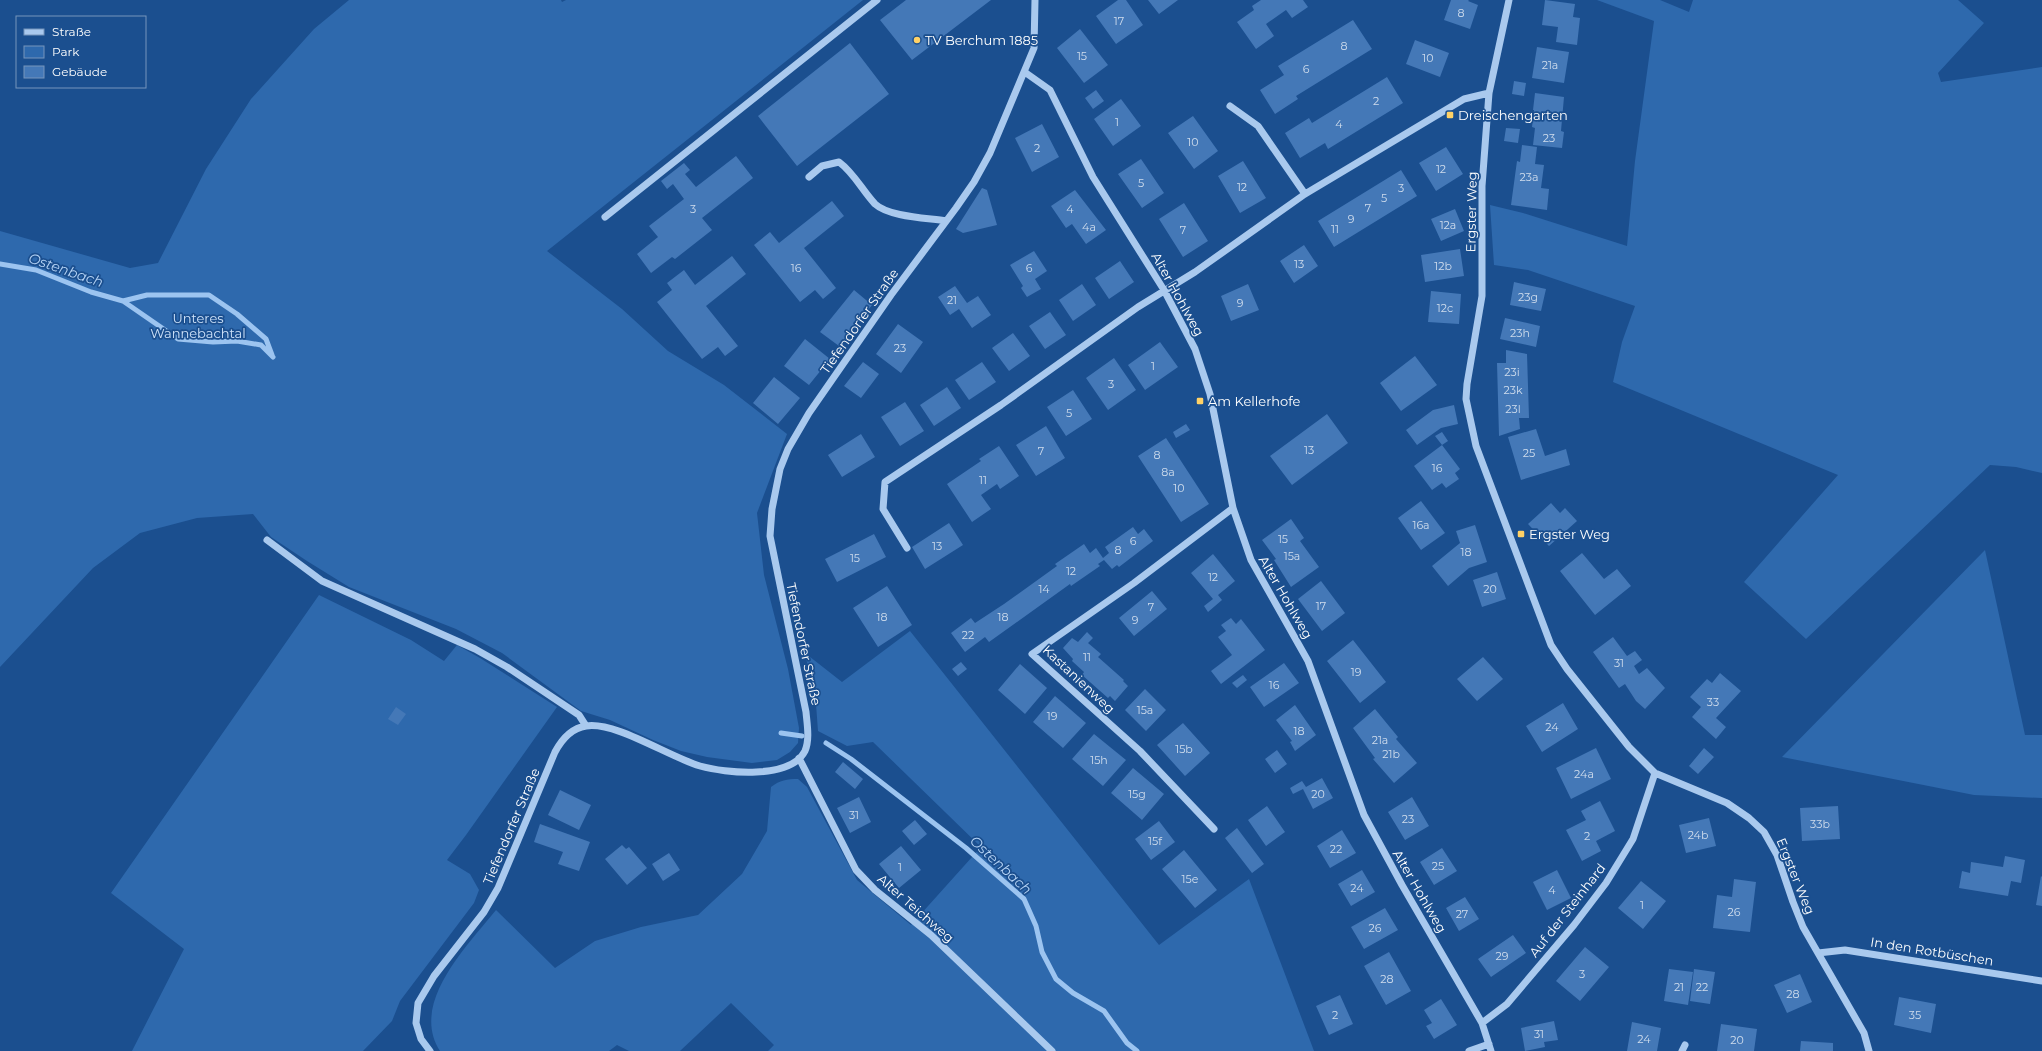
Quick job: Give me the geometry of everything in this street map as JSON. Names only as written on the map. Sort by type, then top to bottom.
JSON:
[{"type":"street","points":[[605,217],[877,0]]},
{"type":"street","name":"Tiefendorfer Straße","points":[[799,758],[805,750],[807,742],[806,712],[770,536],[772,509],[780,469],[788,449],[809,413],[974,182],[990,153],[1026,73],[1034,48],[1035,0]]},
{"type":"street","name":"Ergster Weg","points":[[1509,0],[1489,94],[1482,186],[1482,296],[1466,399],[1474,440],[1499,511],[1551,645],[1567,669],[1629,747],[1655,773],[1727,803],[1749,818],[1764,832],[1777,855],[1793,902],[1804,926],[1864,1033],[1869,1051]]},
{"type":"street","name":"Alter Hohlweg","points":[[1026,73],[1050,90],[1093,177],[1164,290],[1181,320],[1204,372],[1233,508],[1250,560],[1308,661],[1364,816],[1402,886],[1482,1023],[1490,1048]]},
{"type":"street","points":[[907,548],[882,509],[885,482],[1001,405],[1164,290],[1195,272],[1304,194],[1464,99],[1489,94]]},
{"type":"street","points":[[1230,106],[1258,126],[1304,194]]},
{"type":"street","points":[[808,177],[822,166],[839,162],[848,169],[876,204],[886,210],[946,221]]},
{"type":"street","name":"Kastanienweg","points":[[1214,829],[1140,751],[1032,654],[1134,583],[1233,508]]},
{"type":"street","points":[[267,540],[322,581],[475,650],[507,667],[579,715],[586,726],[598,726],[622,732],[665,753],[701,766],[735,771],[759,772],[775,770],[787,766],[799,758]]},
{"type":"street","name":"Tiefendorfer Straße","points":[[430,1051],[422,1039],[416,1024],[418,1003],[434,976],[484,912],[498,888],[560,742],[574,730],[586,726]]},
{"type":"street","name":"Alter Teichweg","points":[[799,758],[856,870],[875,890],[931,935],[1052,1051]]},
{"type":"street","name":"Auf der Steinhard","points":[[1482,1023],[1507,1004],[1574,925],[1606,883],[1633,839],[1655,773]]},
{"type":"street","name":"In den Rotbüschen","points":[[1818,953],[1845,950],[2042,981]]},
{"type":"street","points":[[1469,1051],[1490,1048]]},
{"type":"green space","name":"Unteres Wannebachtal","points":[[349,0],[561,0],[562,2],[566,0],[863,0],[547,251],[622,309],[668,351],[724,385],[787,434],[757,513],[764,575],[788,669],[799,728],[798,743],[790,752],[777,760],[752,763],[707,757],[681,751],[610,720],[581,711],[502,653],[456,629],[349,587],[271,537],[253,514],[197,518],[140,533],[93,568],[0,667],[0,231],[130,268],[158,263],[206,169],[251,99],[314,29]]},
{"type":"green space","points":[[1597,0],[1660,0],[1689,12],[1693,0],[1958,0],[1984,23],[1938,73],[1941,82],[2042,67],[2042,473],[2016,467],[1990,465],[1806,639],[1744,582],[1838,475],[1613,382],[1622,342],[1635,306],[1528,270],[1494,265],[1490,205],[1523,213],[1627,246],[1635,161],[1654,21]]},
{"type":"green space","points":[[1985,550],[2025,735],[2042,735],[2042,798],[1974,795],[1782,757]]},
{"type":"green space","points":[[319,595],[411,640],[444,661],[457,645],[557,707],[447,860],[470,874],[479,890],[474,903],[400,1001],[392,1021],[363,1051],[132,1051],[184,949],[111,893]]},
{"type":"green space","points":[[910,631],[1159,945],[1249,879],[1314,1051],[768,1051],[774,1045],[731,1003],[680,1051],[629,1051],[617,1045],[609,1051],[440,1051],[432,1033],[432,1014],[437,995],[446,976],[458,957],[496,910],[555,968],[595,941],[641,927],[698,915],[742,874],[767,831],[771,787],[784,780],[798,779],[807,787],[857,880],[911,925],[981,847],[873,742],[847,746],[818,731],[816,704],[805,653],[842,682]]},
{"type":"building","name":"TV Berchum 1885","points":[[906,0],[991,0],[912,60],[880,20]]},
{"type":"building","points":[[1118,0],[1126,0],[1143,25],[1116,44],[1096,16]]},
{"type":"building","points":[[1148,0],[1178,0],[1159,14]]},
{"type":"building","points":[[1261,0],[1303,0],[1308,7],[1292,18],[1286,10],[1266,24],[1274,36],[1256,49],[1237,22],[1254,10],[1252,6]]},
{"type":"building","points":[[1451,0],[1469,0],[1468,1],[1478,5],[1470,29],[1444,20]]},
{"type":"building","points":[[1545,0],[1575,4],[1573,17],[1580,18],[1577,45],[1556,42],[1558,27],[1542,25]]},
{"type":"building","points":[[1353,20],[1372,49],[1296,96],[1298,99],[1275,114],[1260,90],[1284,75],[1278,66]]},
{"type":"building","points":[[1080,29],[1108,65],[1084,83],[1057,48]]},
{"type":"building","points":[[1415,40],[1449,53],[1440,77],[1406,64]]},
{"type":"building","points":[[850,43],[889,94],[797,166],[758,116]]},
{"type":"building","points":[[1537,47],[1569,52],[1564,83],[1532,78]]},
{"type":"building","points":[[1387,77],[1403,103],[1328,149],[1325,143],[1300,158],[1285,133],[1309,118],[1312,123]]},
{"type":"building","points":[[1514,81],[1526,83],[1524,96],[1512,94]]},
{"type":"building","points":[[1096,90],[1104,101],[1093,109],[1085,98]]},
{"type":"building","points":[[1535,93],[1564,97],[1561,131],[1564,132],[1562,148],[1533,145],[1535,128],[1532,127]]},
{"type":"building","points":[[1121,99],[1141,126],[1113,146],[1094,119]]},
{"type":"building","points":[[1193,116],[1218,151],[1194,169],[1168,133]]},
{"type":"building","points":[[1042,124],[1059,157],[1032,172],[1015,138]]},
{"type":"building","points":[[1506,128],[1520,129],[1518,143],[1504,141]]},
{"type":"building","points":[[1522,145],[1537,147],[1535,164],[1544,165],[1541,188],[1549,189],[1547,210],[1511,205],[1517,161],[1520,162]]},
{"type":"building","points":[[1446,147],[1463,174],[1436,191],[1419,163]]},
{"type":"building","points":[[736,156],[753,178],[702,218],[712,230],[675,259],[672,257],[651,273],[637,254],[658,237],[649,226],[684,199],[673,184],[667,189],[661,181],[684,163],[690,170],[685,174],[696,187]]},
{"type":"building","points":[[1141,159],[1164,193],[1142,208],[1118,174]]},
{"type":"building","points":[[1243,161],[1266,198],[1240,213],[1218,176]]},
{"type":"building","points":[[1401,170],[1417,196],[1334,247],[1318,221]]},
{"type":"building","points":[[982,188],[987,190],[997,225],[963,233],[956,229]]},
{"type":"building","points":[[1075,190],[1106,230],[1086,244],[1072,224],[1066,228],[1051,206]]},
{"type":"building","points":[[832,201],[844,216],[804,248],[836,288],[823,299],[815,290],[800,302],[754,245],[770,232],[779,243]]},
{"type":"building","points":[[1184,203],[1208,241],[1183,257],[1159,219]]},
{"type":"building","points":[[1455,209],[1464,231],[1441,241],[1431,219]]},
{"type":"building","points":[[1304,245],[1318,266],[1294,283],[1280,261]]},
{"type":"building","points":[[1460,249],[1464,276],[1425,282],[1421,255]]},
{"type":"building","points":[[1034,251],[1047,271],[1035,279],[1041,289],[1027,297],[1021,288],[1023,286],[1010,265]]},
{"type":"building","points":[[732,256],[746,274],[706,306],[738,346],[725,356],[718,347],[702,359],[657,302],[672,290],[667,283],[684,270],[695,285]]},
{"type":"building","points":[[1120,261],[1134,282],[1109,299],[1095,278]]},
{"type":"building","points":[[1514,282],[1546,289],[1541,311],[1510,305]]},
{"type":"building","points":[[1082,284],[1096,305],[1073,321],[1059,300]]},
{"type":"building","points":[[1248,284],[1259,310],[1231,321],[1221,296]]},
{"type":"building","points":[[955,286],[967,303],[978,296],[991,315],[972,328],[959,309],[950,315],[938,297]]},
{"type":"building","points":[[854,290],[872,305],[839,346],[820,332]]},
{"type":"building","points":[[1431,291],[1461,294],[1459,324],[1428,322]]},
{"type":"building","points":[[1050,312],[1066,335],[1045,349],[1029,326]]},
{"type":"building","points":[[1505,318],[1540,326],[1536,347],[1500,339]]},
{"type":"building","points":[[898,324],[923,342],[901,373],[876,354]]},
{"type":"building","points":[[1013,333],[1030,356],[1009,371],[992,348]]},
{"type":"building","points":[[805,339],[830,359],[809,385],[784,366]]},
{"type":"building","points":[[1160,342],[1178,367],[1145,390],[1128,365]]},
{"type":"building","points":[[1506,350],[1527,354],[1529,418],[1519,418],[1520,429],[1499,436],[1497,363],[1506,363]]},
{"type":"building","points":[[1415,356],[1437,385],[1401,411],[1380,383]]},
{"type":"building","points":[[1114,358],[1136,390],[1108,410],[1086,378]]},
{"type":"building","points":[[863,362],[879,374],[861,398],[844,386]]},
{"type":"building","points":[[982,362],[996,382],[969,400],[955,380]]},
{"type":"building","points":[[774,377],[800,398],[778,424],[753,403]]},
{"type":"building","points":[[947,387],[961,408],[934,426],[920,405]]},
{"type":"building","points":[[1073,390],[1092,419],[1066,436],[1047,407]]},
{"type":"building","points":[[905,402],[924,431],[900,446],[881,417]]},
{"type":"building","points":[[1454,405],[1458,424],[1441,428],[1417,445],[1406,430],[1433,410]]},
{"type":"building","points":[[1327,414],[1348,443],[1292,485],[1270,456]]},
{"type":"building","points":[[1186,424],[1190,430],[1176,438],[1173,432]]},
{"type":"building","points":[[1046,426],[1065,458],[1036,476],[1016,445]]},
{"type":"building","points":[[1536,429],[1545,456],[1566,449],[1570,465],[1521,480],[1508,437]]},
{"type":"building","points":[[1442,432],[1448,441],[1442,445],[1435,436]]},
{"type":"building","points":[[861,434],[875,457],[842,477],[828,455]]},
{"type":"building","points":[[1166,438],[1209,504],[1181,522],[1138,456]]},
{"type":"building","points":[[1442,445],[1460,469],[1455,473],[1459,479],[1446,488],[1442,483],[1432,490],[1414,466]]},
{"type":"building","points":[[999,446],[1019,476],[1000,489],[997,484],[981,495],[991,509],[972,522],[947,484],[981,461],[979,459]]},
{"type":"building","points":[[1421,501],[1445,533],[1421,550],[1398,518]]},
{"type":"building","points":[[1551,503],[1560,513],[1565,508],[1577,521],[1549,546],[1528,524]]},
{"type":"building","points":[[1291,519],[1304,538],[1300,541],[1319,567],[1291,587],[1274,560],[1276,559],[1262,540]]},
{"type":"building","points":[[949,523],[963,545],[925,569],[912,547]]},
{"type":"building","points":[[1475,525],[1487,562],[1469,568],[1448,586],[1432,566],[1460,543],[1456,531]]},
{"type":"building","points":[[1133,527],[1138,534],[1144,529],[1153,541],[1119,567],[1117,565],[1112,569],[1104,560],[1098,564],[1100,566],[1071,586],[1070,584],[989,642],[985,637],[965,652],[951,633],[971,618],[975,623],[1004,604],[1057,566],[1055,564],[1084,544],[1090,553],[1096,548],[1103,558],[1109,553],[1105,547]]},
{"type":"building","points":[[874,534],[886,557],[837,582],[825,559]]},
{"type":"building","points":[[1582,553],[1604,579],[1617,569],[1631,586],[1595,615],[1560,571]]},
{"type":"building","points":[[1213,554],[1235,581],[1218,595],[1222,600],[1208,612],[1204,606],[1213,599],[1191,573]]},
{"type":"building","points":[[1497,572],[1506,599],[1482,607],[1473,580]]},
{"type":"building","points":[[1321,581],[1345,613],[1322,631],[1298,599]]},
{"type":"building","points":[[887,586],[912,625],[878,647],[853,608]]},
{"type":"building","points":[[1152,591],[1167,609],[1134,636],[1119,618]]},
{"type":"building","points":[[1231,618],[1236,624],[1241,619],[1265,650],[1221,684],[1211,671],[1232,655],[1218,637],[1226,631],[1221,625]]},
{"type":"building","points":[[1087,632],[1093,638],[1088,643],[1101,654],[1098,657],[1124,680],[1123,681],[1128,686],[1115,701],[1110,696],[1108,698],[1082,675],[1084,672],[1072,661],[1073,659],[1063,648],[1072,638],[1078,642]]},
{"type":"building","points":[[1613,637],[1627,656],[1635,651],[1642,660],[1634,666],[1639,674],[1647,668],[1665,688],[1645,709],[1636,701],[1625,684],[1619,688],[1593,652]]},
{"type":"building","points":[[1353,640],[1386,682],[1360,703],[1327,661]]},
{"type":"building","points":[[1483,657],[1503,679],[1477,701],[1457,679]]},
{"type":"building","points":[[961,662],[967,669],[958,676],[952,669]]},
{"type":"building","points":[[1284,663],[1299,683],[1264,707],[1250,687]]},
{"type":"building","points":[[1020,664],[1047,688],[1025,714],[998,690]]},
{"type":"building","points":[[1720,673],[1741,691],[1716,718],[1726,727],[1716,739],[1692,717],[1701,707],[1690,697],[1707,679],[1712,683]]},
{"type":"building","points":[[1243,675],[1247,680],[1237,688],[1232,683]]},
{"type":"building","points":[[1145,689],[1166,710],[1146,731],[1125,710]]},
{"type":"building","points":[[1055,696],[1086,723],[1063,748],[1033,722]]},
{"type":"building","points":[[1563,703],[1578,729],[1542,752],[1526,726]]},
{"type":"building","points":[[1295,705],[1316,735],[1295,751],[1290,742],[1292,741],[1276,720]]},
{"type":"building","points":[[396,707],[406,714],[398,725],[388,719]]},
{"type":"building","points":[[1375,709],[1398,737],[1396,739],[1417,763],[1394,783],[1373,759],[1375,758],[1353,728]]},
{"type":"building","points":[[1183,723],[1210,753],[1185,776],[1157,745]]},
{"type":"building","points":[[1094,734],[1126,760],[1103,786],[1072,759]]},
{"type":"building","points":[[1596,748],[1611,779],[1571,799],[1556,768]]},
{"type":"building","points":[[1704,748],[1714,757],[1698,774],[1689,766]]},
{"type":"building","points":[[1277,750],[1287,764],[1275,773],[1265,759]]},
{"type":"building","points":[[843,762],[863,779],[855,789],[835,772]]},
{"type":"building","points":[[1133,768],[1164,794],[1142,820],[1111,793]]},
{"type":"building","points":[[1322,778],[1333,798],[1313,809],[1303,789],[1293,794],[1290,788],[1302,781],[1306,787]]},
{"type":"building","points":[[560,790],[591,805],[579,830],[548,815]]},
{"type":"building","points":[[859,797],[871,822],[850,833],[837,808]]},
{"type":"building","points":[[1412,797],[1429,826],[1405,840],[1388,812]]},
{"type":"building","points":[[1600,801],[1615,831],[1596,841],[1601,851],[1582,861],[1566,830],[1586,820],[1581,811]]},
{"type":"building","points":[[1267,806],[1285,832],[1266,846],[1248,820]]},
{"type":"building","points":[[1838,806],[1840,839],[1802,841],[1800,808]]},
{"type":"building","points":[[1709,818],[1716,846],[1686,853],[1679,825]]},
{"type":"building","points":[[915,820],[927,834],[914,845],[902,831]]},
{"type":"building","points":[[1159,821],[1175,842],[1151,860],[1135,839]]},
{"type":"building","points":[[540,824],[590,842],[579,871],[558,864],[563,852],[534,842]]},
{"type":"building","points":[[1237,828],[1264,864],[1252,873],[1225,838]]},
{"type":"building","points":[[1342,830],[1356,853],[1330,868],[1317,846]]},
{"type":"building","points":[[622,845],[626,849],[629,847],[647,868],[627,885],[605,859]]},
{"type":"building","points":[[901,846],[921,870],[899,888],[879,864]]},
{"type":"building","points":[[1442,848],[1457,871],[1434,885],[1420,862]]},
{"type":"building","points":[[1184,850],[1217,890],[1195,908],[1162,869]]},
{"type":"building","points":[[669,853],[680,870],[663,881],[652,864]]},
{"type":"building","points":[[2005,856],[2025,860],[2021,883],[2011,881],[2008,896],[1959,888],[1962,871],[1970,873],[1971,862],[2003,867]]},
{"type":"building","points":[[1362,870],[1375,892],[1351,906],[1338,884]]},
{"type":"building","points":[[1557,870],[1571,898],[1547,910],[1533,882]]},
{"type":"building","points":[[2041,876],[2042,877],[2042,906],[2036,905]]},
{"type":"building","points":[[1734,879],[1756,882],[1750,932],[1713,928],[1717,895],[1732,897]]},
{"type":"building","points":[[1641,881],[1666,901],[1643,929],[1618,908]]},
{"type":"building","points":[[1465,897],[1479,919],[1459,931],[1446,908]]},
{"type":"building","points":[[1385,908],[1398,930],[1364,949],[1351,927]]},
{"type":"building","points":[[1513,935],[1526,953],[1491,977],[1478,959]]},
{"type":"building","points":[[1585,947],[1609,967],[1580,1001],[1556,981]]},
{"type":"building","points":[[1389,952],[1411,991],[1386,1005],[1364,966]]},
{"type":"building","points":[[1669,969],[1693,972],[1688,1005],[1664,1001]]},
{"type":"building","points":[[1694,969],[1715,972],[1710,1004],[1690,1001]]},
{"type":"building","points":[[1800,974],[1812,1002],[1787,1013],[1774,985]]},
{"type":"building","points":[[1340,995],[1353,1024],[1329,1035],[1316,1006]]},
{"type":"building","points":[[1899,997],[1936,1004],[1931,1033],[1894,1025]]},
{"type":"building","points":[[1441,999],[1457,1025],[1434,1039],[1426,1026],[1432,1023],[1424,1010]]},
{"type":"building","points":[[1554,1021],[1558,1040],[1544,1042],[1545,1047],[1525,1051],[1521,1028]]},
{"type":"building","points":[[1632,1022],[1661,1028],[1657,1051],[1627,1051]]},
{"type":"building","points":[[1721,1024],[1757,1029],[1754,1051],[1717,1051]]},
{"type":"building","points":[[1801,1041],[1833,1043],[1833,1051],[1800,1051]]},
{"type":"waterway","name":"Ostenbach","points":[[0,264],[36,270],[91,292],[123,301],[178,339],[213,342],[237,341],[261,345],[273,357]]},
{"type":"waterway","name":"Ostenbach","points":[[123,301],[147,295],[209,295],[237,314],[266,339],[272,355]]},
{"type":"waterway","name":"Ostenbach","points":[[781,733],[802,736]]},
{"type":"waterway","name":"Ostenbach","points":[[826,743],[851,759],[966,848],[1024,899],[1036,926],[1042,952],[1056,979],[1073,993],[1104,1011],[1127,1043],[1137,1051]]},
{"type":"place","name":"TV Berchum 1885","points":[[917,40]]},
{"type":"place","name":"Dreischengarten","points":[[1450,115]]},
{"type":"place","name":"Am Kellerhofe","points":[[1200,401]]},
{"type":"place","name":"Ergster Weg","points":[[1521,534]]}]
